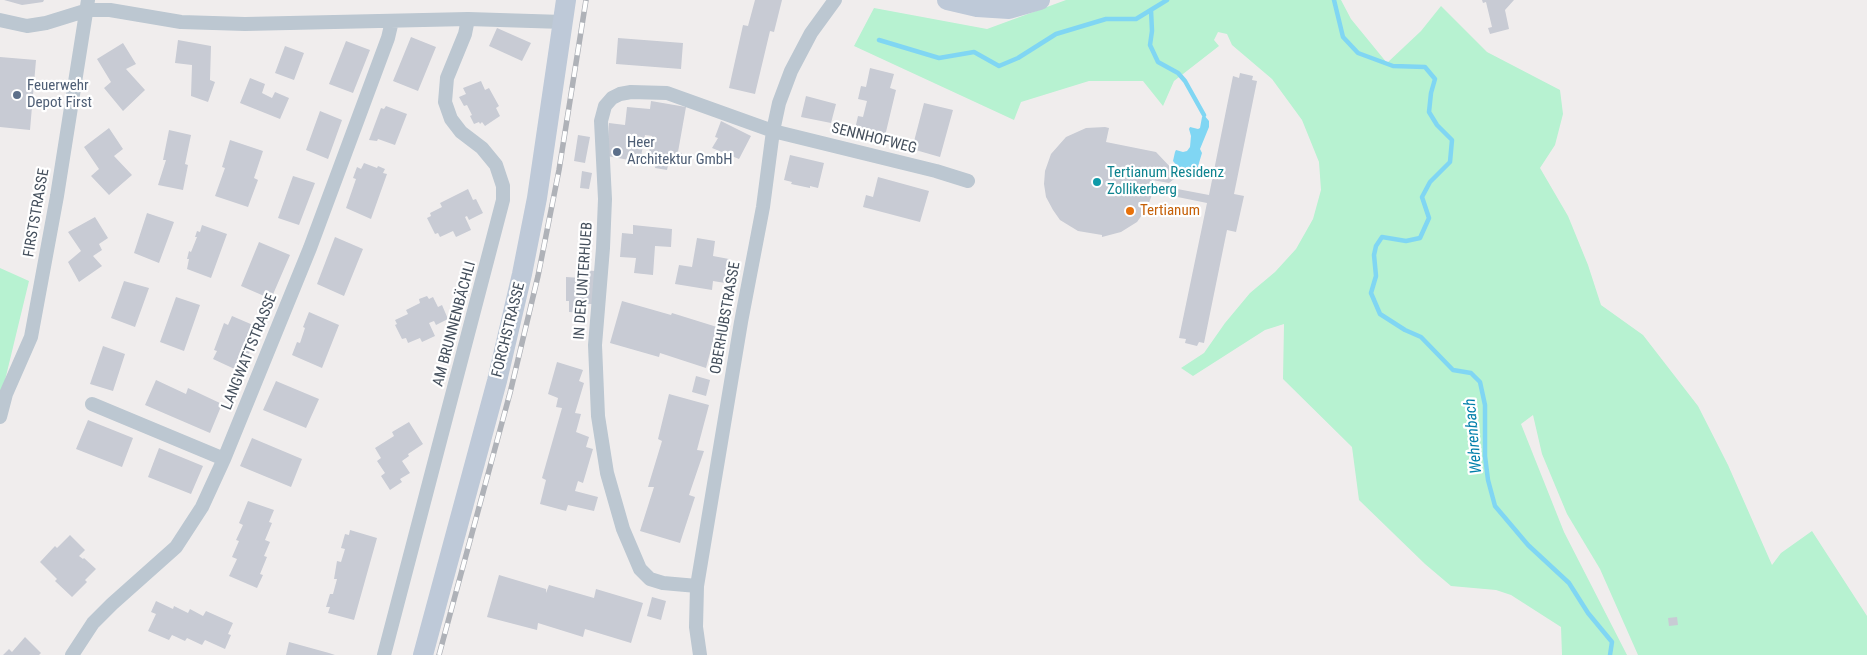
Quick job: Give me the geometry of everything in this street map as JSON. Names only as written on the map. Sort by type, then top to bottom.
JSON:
[{"type":"main road","name":"FORCHSTRASSE","points":[[423,655],[497,381],[522,274],[537,198],[566,0]]},
{"type":"main road","points":[[947,0],[977,7],[1009,9],[1040,0]]},
{"type":"street","name":"OBERHUBSTRASSE","points":[[700,655],[696,627],[697,586],[741,322],[763,208],[773,131],[779,103],[791,72],[811,33],[834,0]]},
{"type":"street","points":[[0,20],[27,26],[46,23],[88,5],[181,22],[245,24],[468,19],[563,22]]},
{"type":"street","name":"FIRSTSTRASSE","points":[[0,417],[6,394],[31,338],[88,5]]},
{"type":"street","name":"AM BRUNNENBÄCHLI","points":[[384,655],[503,200],[503,186],[496,165],[482,148],[456,126],[451,119],[445,102],[447,78],[465,34],[468,19]]},
{"type":"street","name":"LANGWATTSTRASSE","points":[[72,655],[84,636],[112,604],[176,547],[202,507],[224,459],[310,248],[388,38],[392,21]]},
{"type":"street","name":"IN DER UNTERHUEB","points":[[697,586],[663,583],[650,579],[640,569],[623,529],[607,473],[598,416],[595,345],[604,248],[605,199],[602,121],[605,106],[612,98],[620,94],[631,92],[667,93],[684,97],[749,124],[773,131]]},
{"type":"street","name":"SENNHOFWEG","points":[[773,131],[936,171],[968,181]]},
{"type":"street","points":[[92,404],[224,459]]},
{"type":"green space","points":[[1066,0],[1341,0],[1351,19],[1387,63],[1421,31],[1441,6],[1487,52],[1560,90],[1563,114],[1555,145],[1540,168],[1568,216],[1588,265],[1601,305],[1643,335],[1698,406],[1728,465],[1772,565],[1781,553],[1812,531],[1867,616],[1867,655],[1638,655],[1600,569],[1567,514],[1542,454],[1533,415],[1521,424],[1564,532],[1627,655],[1562,655],[1561,627],[1511,595],[1496,590],[1451,586],[1425,564],[1359,500],[1352,447],[1283,379],[1284,324],[1265,330],[1193,376],[1181,368],[1204,353],[1225,323],[1250,293],[1275,272],[1296,249],[1313,219],[1321,190],[1319,162],[1302,120],[1272,79],[1232,45],[1227,34],[1218,32],[1214,40],[1219,46],[1174,81],[1163,106],[1143,81],[1089,81],[1021,102],[1014,120],[854,46],[874,8],[987,29]]},
{"type":"green space","points":[[0,268],[29,281],[0,401]]},
{"type":"water","points":[[1204,115],[1209,121],[1209,127],[1200,149],[1202,153],[1196,173],[1187,178],[1179,174],[1177,166],[1173,161],[1175,152],[1176,150],[1187,151],[1190,147],[1191,136],[1189,129],[1190,127],[1200,128]]},
{"type":"building","points":[[4,0],[44,0],[43,2],[22,5]]},
{"type":"building","points":[[755,0],[782,0],[774,32],[770,31],[755,94],[729,88],[743,25],[748,26]]},
{"type":"building","points":[[1482,0],[1514,0],[1505,10],[1509,29],[1490,34],[1488,28],[1492,27],[1486,2],[1483,3]]},
{"type":"building","points":[[497,28],[531,43],[522,61],[489,46]]},
{"type":"building","points":[[411,37],[436,47],[418,91],[393,81]]},
{"type":"building","points":[[618,38],[683,43],[681,69],[616,64]]},
{"type":"building","points":[[178,40],[211,46],[210,80],[215,82],[208,102],[191,96],[192,65],[175,63]]},
{"type":"building","points":[[346,41],[370,50],[353,93],[329,84]]},
{"type":"building","points":[[123,43],[136,64],[126,69],[145,90],[123,111],[104,88],[111,82],[97,59]]},
{"type":"building","points":[[285,46],[304,53],[294,80],[275,73]]},
{"type":"building","name":"Feuerwehr Depot First","points":[[0,57],[36,60],[30,130],[0,127]]},
{"type":"building","points":[[870,68],[894,74],[890,88],[896,90],[885,136],[855,129],[858,116],[863,117],[867,101],[858,99],[861,86],[866,87]]},
{"type":"building","points":[[1240,73],[1253,76],[1252,80],[1257,81],[1234,194],[1244,196],[1236,232],[1227,230],[1204,343],[1199,342],[1197,346],[1185,343],[1186,339],[1179,338],[1207,203],[1153,192],[1147,208],[1137,222],[1121,232],[1102,237],[1102,235],[1078,231],[1060,220],[1046,197],[1045,171],[1051,154],[1066,137],[1086,128],[1105,127],[1109,128],[1106,142],[1156,152],[1174,171],[1174,179],[1169,183],[1152,180],[1151,184],[1209,195],[1233,76],[1239,78]]},
{"type":"building","points":[[250,78],[265,84],[262,93],[272,98],[275,92],[289,98],[280,119],[240,103]]},
{"type":"building","points":[[481,81],[485,90],[489,88],[499,106],[496,108],[500,116],[485,126],[482,122],[474,124],[467,105],[464,106],[459,97],[466,94],[463,88]]},
{"type":"building","points":[[806,96],[836,104],[831,123],[801,117]]},
{"type":"building","points":[[651,101],[686,107],[678,152],[682,153],[680,163],[669,161],[667,170],[655,168],[656,160],[648,158],[652,136],[645,135],[640,162],[607,156],[609,123],[625,125],[627,107],[650,109]]},
{"type":"building","points":[[924,103],[953,110],[940,157],[912,149]]},
{"type":"building","points":[[386,106],[407,114],[395,145],[378,139],[377,141],[369,140],[381,108],[384,109]]},
{"type":"building","points":[[320,111],[342,120],[328,159],[306,150]]},
{"type":"building","points":[[721,121],[751,136],[739,159],[712,148],[718,138],[715,137]]},
{"type":"building","points":[[109,128],[123,149],[114,156],[132,175],[109,195],[91,176],[99,169],[84,147]]},
{"type":"building","points":[[169,130],[191,135],[185,164],[188,165],[183,190],[158,185],[166,160],[163,160]]},
{"type":"building","points":[[578,135],[590,137],[585,163],[574,161]]},
{"type":"building","points":[[230,140],[263,151],[254,178],[258,180],[248,207],[215,196],[225,168],[222,167]]},
{"type":"building","points":[[790,155],[824,163],[818,188],[791,184],[792,182],[784,180]]},
{"type":"building","points":[[364,163],[385,169],[383,173],[387,174],[371,219],[346,208],[356,179],[353,178],[357,167],[361,169]]},
{"type":"building","points":[[582,171],[592,173],[589,189],[580,188]]},
{"type":"building","points":[[293,176],[315,183],[299,225],[278,218]]},
{"type":"building","points":[[878,177],[929,191],[920,222],[863,207],[866,195],[873,197]]},
{"type":"building","points":[[468,189],[473,200],[476,199],[483,213],[469,220],[467,216],[465,217],[471,230],[456,237],[453,231],[440,237],[438,233],[435,234],[427,218],[431,216],[430,213],[442,207],[440,203]]},
{"type":"building","points":[[147,213],[174,222],[159,263],[134,253]]},
{"type":"building","points":[[95,217],[108,238],[99,244],[102,250],[93,256],[102,266],[79,282],[68,262],[81,251],[68,232]]},
{"type":"building","points":[[202,225],[227,234],[211,278],[187,269],[189,251],[191,252],[197,237],[195,237],[197,231],[200,232]]},
{"type":"building","points":[[633,225],[672,229],[671,247],[655,246],[653,275],[634,273],[636,258],[620,257],[622,233],[633,234]]},
{"type":"building","points":[[335,237],[363,249],[344,296],[317,284]]},
{"type":"building","points":[[697,238],[715,241],[713,256],[729,259],[725,283],[713,281],[712,290],[675,284],[679,265],[692,267]]},
{"type":"building","points":[[259,242],[290,255],[271,299],[241,286]]},
{"type":"building","points":[[582,270],[595,271],[595,304],[585,304],[585,313],[569,312],[569,301],[566,301],[566,277],[582,278]]},
{"type":"building","points":[[124,281],[149,288],[135,327],[111,318]]},
{"type":"building","points":[[427,296],[429,299],[433,297],[438,307],[442,305],[448,319],[436,325],[434,321],[429,323],[435,336],[422,342],[420,338],[408,343],[406,338],[402,339],[395,325],[397,324],[395,320],[408,314],[406,310],[420,303],[419,299]]},
{"type":"building","points":[[176,297],[200,305],[184,351],[160,342]]},
{"type":"building","points":[[622,301],[671,315],[672,313],[717,327],[706,368],[660,353],[659,357],[610,343]]},
{"type":"building","points":[[309,312],[339,325],[322,368],[292,355],[297,342],[300,343],[305,328],[303,327]]},
{"type":"building","points":[[232,316],[260,328],[241,372],[213,359],[217,351],[214,350],[224,323],[228,325]]},
{"type":"building","points":[[103,346],[125,354],[113,391],[90,384]]},
{"type":"building","points":[[557,362],[583,370],[579,381],[584,383],[575,413],[581,414],[576,432],[589,437],[586,447],[593,449],[583,483],[578,481],[575,491],[598,497],[594,511],[568,505],[566,511],[540,504],[546,480],[542,478],[562,408],[556,407],[558,398],[548,394]]},
{"type":"building","points":[[696,376],[710,380],[706,396],[692,392]]},
{"type":"building","points":[[156,380],[186,394],[188,388],[222,404],[210,433],[145,405]]},
{"type":"building","points":[[276,381],[319,399],[306,428],[263,410]]},
{"type":"building","points":[[669,394],[709,405],[697,450],[704,451],[689,495],[695,497],[680,543],[640,531],[654,487],[648,487],[662,441],[658,439]]},
{"type":"building","points":[[88,420],[133,438],[122,467],[76,449]]},
{"type":"building","points":[[409,422],[423,444],[408,454],[409,456],[402,461],[410,473],[400,479],[402,482],[390,490],[381,476],[385,473],[377,461],[381,458],[375,448],[394,436],[392,432]]},
{"type":"building","points":[[252,438],[302,459],[291,487],[240,466]]},
{"type":"building","points":[[159,448],[203,466],[191,494],[148,477]]},
{"type":"building","points":[[248,501],[274,510],[269,522],[272,523],[265,540],[270,542],[264,556],[267,557],[260,574],[263,575],[257,588],[229,576],[237,559],[232,557],[239,541],[236,540],[243,525],[239,523]]},
{"type":"building","points":[[350,530],[377,538],[354,620],[328,613],[330,607],[326,607],[330,594],[333,594],[337,579],[334,579],[337,561],[341,562],[345,549],[341,548],[345,534],[349,535]]},
{"type":"building","points":[[70,535],[85,550],[79,556],[96,569],[85,580],[87,582],[72,597],[55,581],[57,579],[40,562],[55,546],[57,548]]},
{"type":"building","points":[[499,575],[546,589],[546,593],[549,585],[594,598],[596,589],[643,603],[631,643],[585,629],[583,637],[538,623],[537,630],[487,617]]},
{"type":"building","points":[[652,597],[666,601],[661,620],[647,616]]},
{"type":"building","points":[[156,601],[173,609],[174,606],[188,613],[190,609],[203,616],[206,611],[233,623],[228,634],[231,635],[225,649],[205,640],[202,645],[187,638],[185,641],[172,635],[169,640],[148,631],[156,614],[151,612]]},
{"type":"building","points":[[1677,617],[1678,625],[1669,626],[1668,618]]},
{"type":"building","points":[[25,637],[41,653],[39,655],[3,655],[9,649],[12,652]]},
{"type":"building","points":[[289,642],[329,653],[335,655],[286,655]]},
{"type":"waterway","points":[[879,40],[939,58],[974,52],[999,66],[1018,58],[1056,34],[1106,19],[1136,19],[1167,0]]},
{"type":"waterway","name":"Wehrenbach","points":[[1334,0],[1343,37],[1358,53],[1393,66],[1425,67],[1435,79],[1429,112],[1437,125],[1452,140],[1450,162],[1430,182],[1422,197],[1429,218],[1420,238],[1406,241],[1382,237],[1376,246],[1374,255],[1376,276],[1371,293],[1380,314],[1405,330],[1421,337],[1453,370],[1471,373],[1480,382],[1485,405],[1485,456],[1488,480],[1495,506],[1528,545],[1569,583],[1588,613],[1612,642],[1610,655]]},
{"type":"waterway","points":[[1151,10],[1152,31],[1150,45],[1158,62],[1178,73],[1185,81],[1204,115]]},
{"type":"railway","points":[[439,655],[510,393],[538,276],[559,170],[586,0]]},
{"type":"place","name":"Feuerwehr Depot First","points":[[17,95]]},
{"type":"place","name":"Heer Architektur GmbH","points":[[617,152]]},
{"type":"place","name":"Tertianum Residenz Zollikerberg","points":[[1097,182]]},
{"type":"place","name":"Tertianum","points":[[1130,211]]}]
